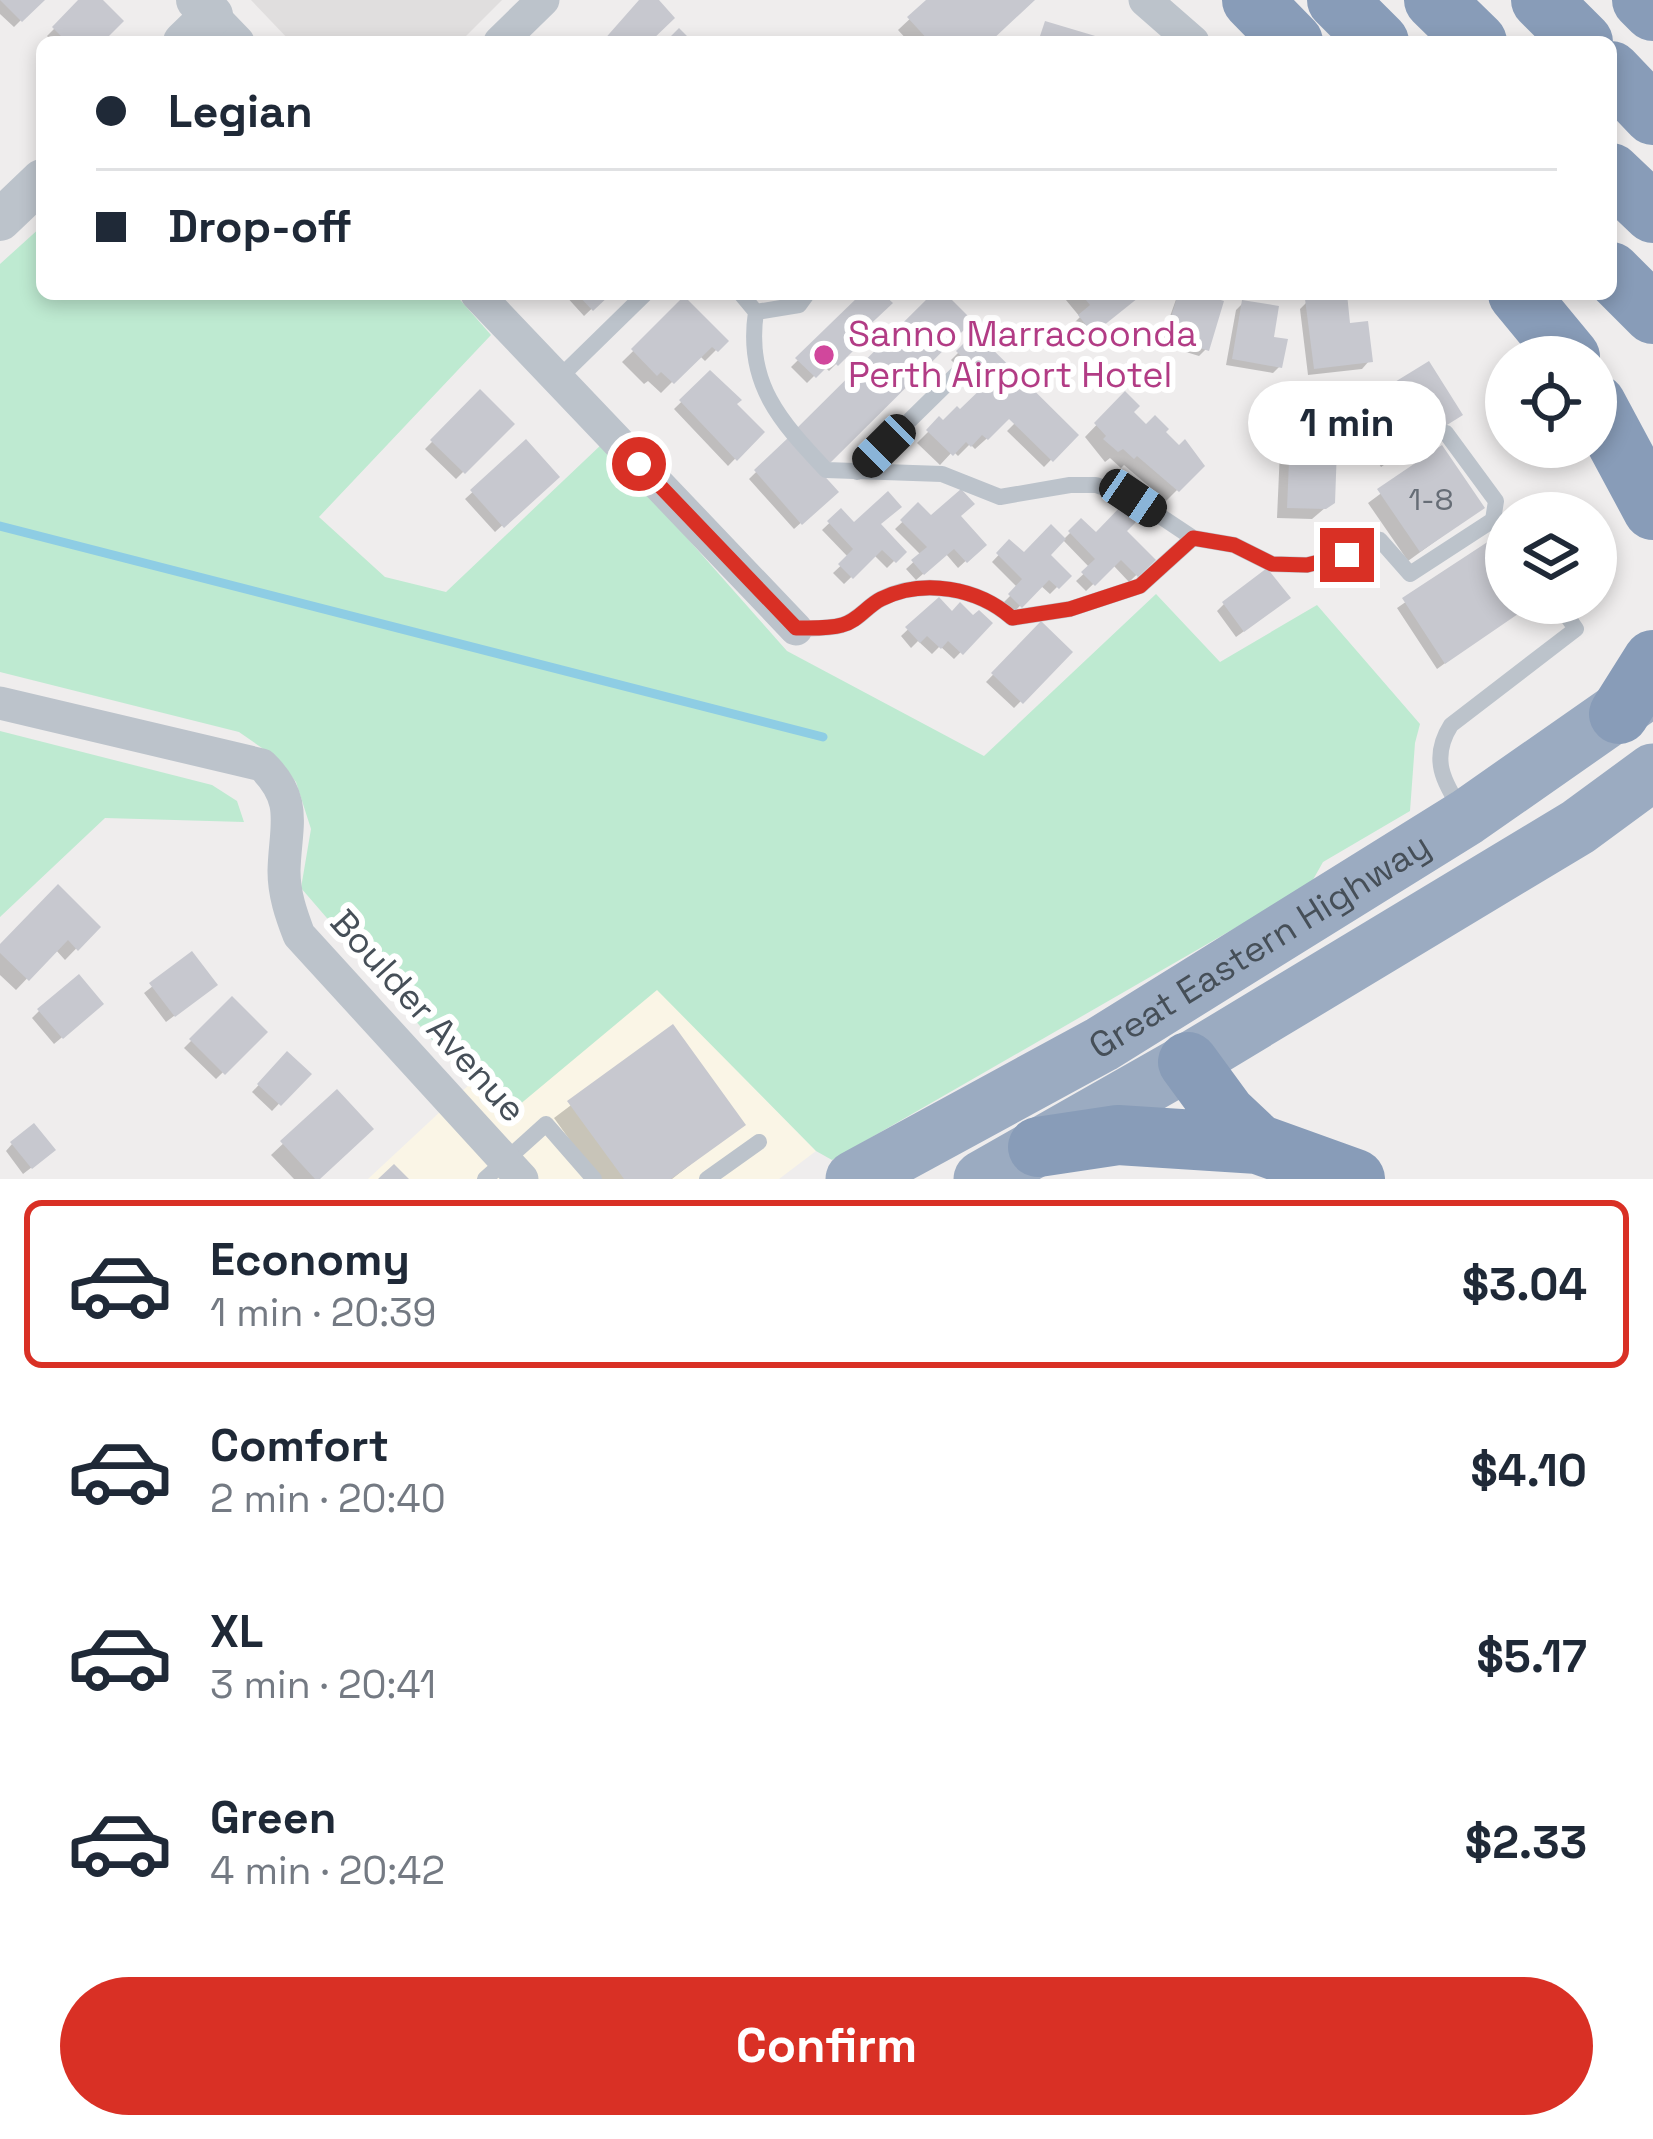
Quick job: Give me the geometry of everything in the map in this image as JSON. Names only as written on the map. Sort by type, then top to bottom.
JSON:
[{"type":"highway","points":[[1252,0],[1287,36]]},
{"type":"highway","points":[[1337,0],[1373,36]]},
{"type":"highway","points":[[1434,0],[1471,36]]},
{"type":"highway","points":[[1541,0],[1577,36]]},
{"type":"highway","points":[[1642,0],[1653,11]]},
{"type":"highway","points":[[1617,77],[1653,115]]},
{"type":"highway","points":[[1617,178],[1653,213]]},
{"type":"highway","points":[[1617,278],[1653,314]]},
{"type":"highway","points":[[1523,300],[1553,336]]},
{"type":"highway","points":[[1617,443],[1653,510]]},
{"type":"highway","points":[[1636,700],[1653,660]]},
{"type":"highway","name":"Great Eastern Highway","points":[[854,1179],[1102,1044],[1467,817],[1636,700]]},
{"type":"highway","name":"Great Eastern Highway","points":[[982,1179],[1188,1063],[1578,827],[1653,772]]},
{"type":"highway","points":[[1208,978],[1181,1043],[1188,1063],[1226,1114],[1258,1144]]},
{"type":"highway","points":[[1038,1147],[1118,1136],[1258,1144],[1355,1179]]},
{"type":"street","points":[[506,36],[543,0]]},
{"type":"street","points":[[1145,0],[1186,36]]},
{"type":"street","points":[[0,220],[36,186]]},
{"type":"street","points":[[483,300],[796,628]]},
{"type":"street","name":"Boulder Avenue","points":[[0,703],[262,765],[276,778],[286,800],[290,829],[284,871],[288,908],[299,935],[504,1172]]},
{"type":"lane","points":[[558,379],[639,300]]},
{"type":"lane","points":[[746,300],[756,312],[753,351],[780,422],[826,470],[942,474],[1000,496],[1096,485],[1133,498],[1193,538],[1234,545],[1272,564],[1307,565],[1380,541],[1410,574],[1485,525]]},
{"type":"lane","points":[[756,312],[799,305],[803,300]]},
{"type":"lane","points":[[857,472],[965,366]]},
{"type":"lane","points":[[1446,433],[1489,492]]},
{"type":"lane","points":[[796,628],[841,626],[879,600],[934,588],[993,601],[1012,618],[1070,609],[1140,586],[1193,538]]},
{"type":"lane","points":[[1467,817],[1443,783],[1440,742],[1451,725],[1576,629],[1573,624]]},
{"type":"lane","points":[[504,1172],[546,1124],[595,1179]]},
{"type":"lane","points":[[707,1179],[759,1142]]},
{"type":"shaded area","points":[[251,0],[502,0],[466,36],[285,36]]},
{"type":"shaded area","points":[[657,989],[816,1151],[779,1179],[368,1179],[471,1083],[501,1119]]},
{"type":"green space","points":[[36,231],[36,300],[460,300],[491,335],[319,517],[385,577],[446,592],[603,443],[787,651],[984,756],[1156,594],[1220,662],[1317,605],[1420,724],[1410,811],[1323,862],[1310,885],[832,1160],[816,1151],[657,990],[501,1120],[301,888],[311,829],[296,782],[275,757],[239,732],[0,672],[0,264]]},
{"type":"green space","points":[[0,731],[212,785],[237,801],[244,822],[105,818],[0,917]]},
{"type":"building","points":[[0,0],[45,0],[22,22]]},
{"type":"building","points":[[78,0],[103,0],[124,21],[109,36],[61,36],[52,27]]},
{"type":"building","points":[[639,0],[659,0],[675,18],[656,36],[607,36]]},
{"type":"building","points":[[926,0],[1035,0],[996,36],[924,36],[907,17]]},
{"type":"building","points":[[1045,21],[1095,36],[1040,36]]},
{"type":"building","points":[[583,300],[605,300],[593,311]]},
{"type":"building","points":[[680,300],[688,300],[729,341],[718,352],[712,347],[674,384],[661,372],[657,376],[631,349]]},
{"type":"building","points":[[855,300],[893,303],[861,333],[866,338],[838,366],[833,361],[816,378],[795,358]]},
{"type":"building","points":[[926,300],[952,300],[973,321],[827,466],[793,432]]},
{"type":"building","points":[[1086,300],[1136,300],[1093,334],[1078,315],[1090,305]]},
{"type":"building","points":[[1176,300],[1224,301],[1209,351],[1165,337]]},
{"type":"building","points":[[1242,300],[1279,306],[1274,337],[1288,339],[1282,368],[1232,359]]},
{"type":"building","points":[[1305,300],[1348,300],[1350,323],[1368,321],[1373,362],[1314,369]]},
{"type":"building","points":[[975,332],[1079,435],[1053,462],[1009,419],[988,440],[982,435],[971,447],[966,442],[953,456],[926,430],[939,416],[943,420],[957,406],[960,409],[987,383],[956,351]]},
{"type":"building","points":[[1429,361],[1463,415],[1394,458],[1359,404]]},
{"type":"building","points":[[710,370],[742,400],[737,404],[765,432],[737,461],[679,400]]},
{"type":"building","points":[[480,389],[515,424],[465,474],[430,440]]},
{"type":"building","points":[[1125,391],[1140,406],[1134,412],[1146,424],[1155,415],[1179,445],[1185,439],[1205,466],[1179,492],[1137,456],[1134,459],[1123,449],[1118,452],[1094,423]]},
{"type":"building","points":[[1292,391],[1326,393],[1325,419],[1338,420],[1335,503],[1326,509],[1287,508]]},
{"type":"building","points":[[789,437],[839,492],[802,525],[754,470]]},
{"type":"building","points":[[526,439],[560,477],[504,528],[470,490]]},
{"type":"building","points":[[1442,445],[1485,508],[1420,552],[1377,489]]},
{"type":"building","points":[[961,489],[975,504],[961,516],[987,545],[967,563],[954,549],[924,575],[911,560],[927,547],[900,520],[918,502],[931,515]]},
{"type":"building","points":[[888,491],[902,507],[881,524],[907,552],[896,563],[882,550],[853,579],[838,564],[853,549],[827,521],[841,508],[854,522]]},
{"type":"building","points":[[1122,505],[1138,520],[1127,531],[1156,560],[1138,577],[1121,560],[1095,586],[1081,572],[1095,559],[1068,531],[1081,518],[1096,532]]},
{"type":"building","points":[[1051,524],[1066,539],[1051,555],[1072,576],[1059,589],[1049,580],[1022,608],[1008,594],[1022,579],[996,553],[1009,539],[1024,552]]},
{"type":"building","points":[[1485,544],[1485,624],[1503,624],[1445,664],[1402,598]]},
{"type":"building","points":[[1267,568],[1291,598],[1244,632],[1222,602]]},
{"type":"building","points":[[939,597],[952,611],[960,602],[973,615],[979,610],[993,623],[963,655],[948,641],[941,649],[927,636],[920,643],[905,627]]},
{"type":"building","points":[[1041,621],[1073,652],[1023,704],[991,673]]},
{"type":"building","points":[[58,884],[101,927],[78,951],[68,940],[29,981],[0,953],[0,944]]},
{"type":"building","points":[[192,951],[218,985],[175,1017],[149,983]]},
{"type":"building","points":[[79,974],[104,1004],[63,1039],[37,1009]]},
{"type":"building","points":[[232,996],[268,1032],[225,1075],[189,1039]]},
{"type":"building","points":[[673,1024],[746,1125],[671,1179],[624,1179],[567,1101]]},
{"type":"building","points":[[287,1051],[312,1074],[281,1106],[257,1084]]},
{"type":"building","points":[[337,1089],[374,1129],[315,1179],[280,1141]]},
{"type":"building","points":[[34,1123],[56,1150],[32,1169],[10,1142]]},
{"type":"building","points":[[394,1164],[409,1179],[378,1179]]},
{"type":"waterway","points":[[0,526],[823,737]]},
{"type":"place","name":"Sanno Marracoonda Perth Airport Hotel","points":[[824,355]]},
{"type":"route","points":[[639,464],[796,628],[841,626],[879,600],[934,588],[993,601],[1012,618],[1070,609],[1140,586],[1193,538],[1234,545],[1272,564],[1307,565],[1347,555]]}]
